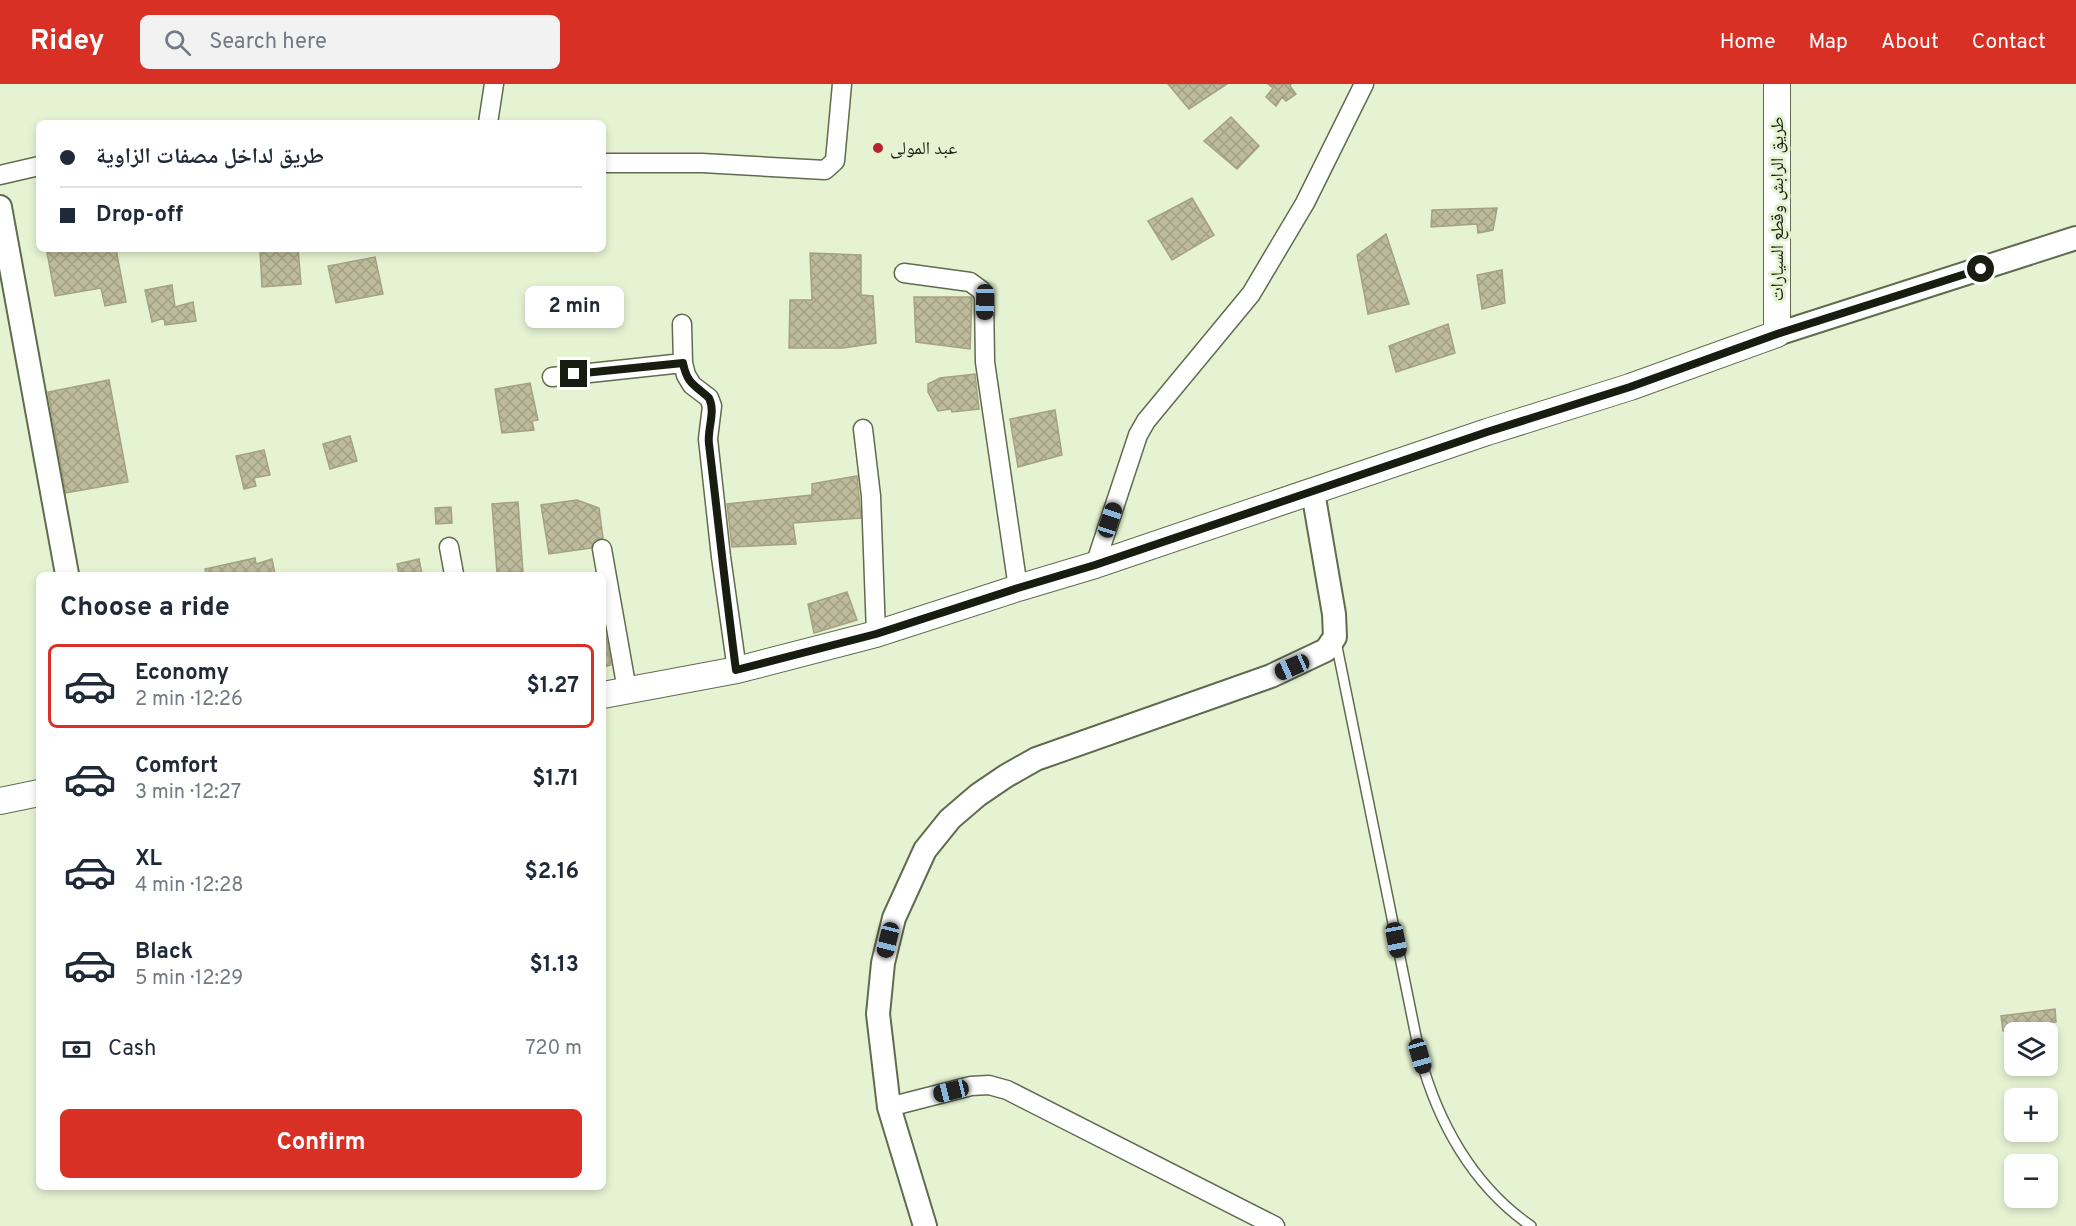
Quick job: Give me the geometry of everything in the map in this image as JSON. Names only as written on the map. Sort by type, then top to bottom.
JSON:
[{"type":"main road","name":"طريق الرابش وقطع السيارات","points":[[1777,84],[1777,334]]},
{"type":"main road","points":[[615,693],[736,670],[876,634],[1095,565],[1630,387],[1777,334]]},
{"type":"main road","points":[[0,801],[36,794]]},
{"type":"street","points":[[488,120],[494,84]]},
{"type":"street","points":[[606,163],[702,163],[825,170],[835,161],[842,84]]},
{"type":"street","points":[[1095,565],[1138,435],[1146,421],[1251,294],[1305,203],[1364,84]]},
{"type":"street","points":[[0,175],[36,167]]},
{"type":"street","points":[[0,207],[67,572]]},
{"type":"street","points":[[1777,334],[2076,238]]},
{"type":"street","points":[[904,273],[970,282],[981,290],[984,296],[985,362],[1018,588]]},
{"type":"street","points":[[682,324],[683,363],[689,380],[697,390],[709,398],[712,406],[708,439],[736,670]]},
{"type":"street","points":[[552,377],[683,363]]},
{"type":"street","points":[[863,429],[870,496],[876,634]]},
{"type":"street","points":[[925,1226],[889,1107],[878,1014],[883,963],[894,918],[925,850],[950,819],[996,783],[1036,759],[1271,676],[1326,650],[1335,637],[1334,614],[1313,492]]},
{"type":"street","points":[[449,547],[454,572]]},
{"type":"street","points":[[602,549],[604,572]]},
{"type":"street","points":[[606,593],[615,693]]},
{"type":"street","points":[[889,1107],[972,1086],[989,1085],[1007,1090],[1275,1226]]},
{"type":"lane","points":[[1335,637],[1427,1082],[1436,1107],[1462,1154],[1491,1191],[1531,1226]]},
{"type":"building","points":[[1168,84],[1227,84],[1189,109]]},
{"type":"building","points":[[1268,84],[1291,84],[1296,94],[1286,101],[1282,97],[1276,106],[1266,97],[1273,88]]},
{"type":"building","points":[[1231,117],[1259,146],[1237,169],[1204,141]]},
{"type":"building","points":[[1192,198],[1214,235],[1172,260],[1148,221]]},
{"type":"building","points":[[1497,208],[1493,230],[1478,233],[1477,224],[1431,227],[1432,210]]},
{"type":"building","points":[[1386,234],[1409,304],[1368,314],[1357,255]]},
{"type":"building","points":[[47,252],[117,252],[126,302],[105,306],[101,288],[55,296]]},
{"type":"building","points":[[260,252],[298,252],[301,284],[262,287]]},
{"type":"building","points":[[810,253],[861,255],[861,295],[873,296],[876,343],[843,348],[789,348],[790,300],[812,300]]},
{"type":"building","points":[[375,257],[383,294],[336,303],[328,266]]},
{"type":"building","points":[[1502,270],[1505,303],[1482,309],[1477,275]]},
{"type":"building","points":[[172,285],[175,307],[193,302],[196,321],[165,325],[164,318],[152,322],[145,290]]},
{"type":"building","points":[[914,297],[972,297],[970,349],[916,342]]},
{"type":"building","points":[[1448,324],[1455,353],[1396,372],[1389,346]]},
{"type":"building","points":[[975,374],[979,409],[938,411],[928,392],[928,384],[940,378]]},
{"type":"building","points":[[109,380],[128,482],[66,493],[48,392]]},
{"type":"building","points":[[530,383],[538,420],[532,421],[534,430],[502,433],[495,389]]},
{"type":"building","points":[[1055,410],[1062,455],[1018,467],[1010,419]]},
{"type":"building","points":[[350,436],[357,461],[330,469],[323,444]]},
{"type":"building","points":[[264,450],[270,475],[254,478],[256,486],[244,489],[236,456]]},
{"type":"building","points":[[857,476],[861,518],[793,523],[796,544],[732,547],[727,504],[812,495],[812,484]]},
{"type":"building","points":[[577,500],[599,508],[603,538],[595,540],[591,548],[549,554],[541,505]]},
{"type":"building","points":[[518,502],[523,572],[497,572],[492,504]]},
{"type":"building","points":[[451,507],[452,523],[436,524],[435,508]]},
{"type":"building","points":[[255,558],[256,564],[272,559],[275,572],[206,572],[205,569]]},
{"type":"building","points":[[419,559],[422,572],[399,572],[397,564]]},
{"type":"building","points":[[847,592],[857,620],[814,633],[808,604]]},
{"type":"building","points":[[606,636],[611,665],[606,666]]},
{"type":"building","points":[[2055,1009],[2056,1022],[2004,1022],[2003,1031],[2001,1016]]},
{"type":"place","name":"عبد المولى","points":[[878,148]]},
{"type":"route","points":[[574,374],[683,363],[689,380],[697,390],[709,398],[712,411],[708,439],[736,670],[876,634],[1095,565],[1487,432],[1630,387],[1777,334],[1981,269]]}]
